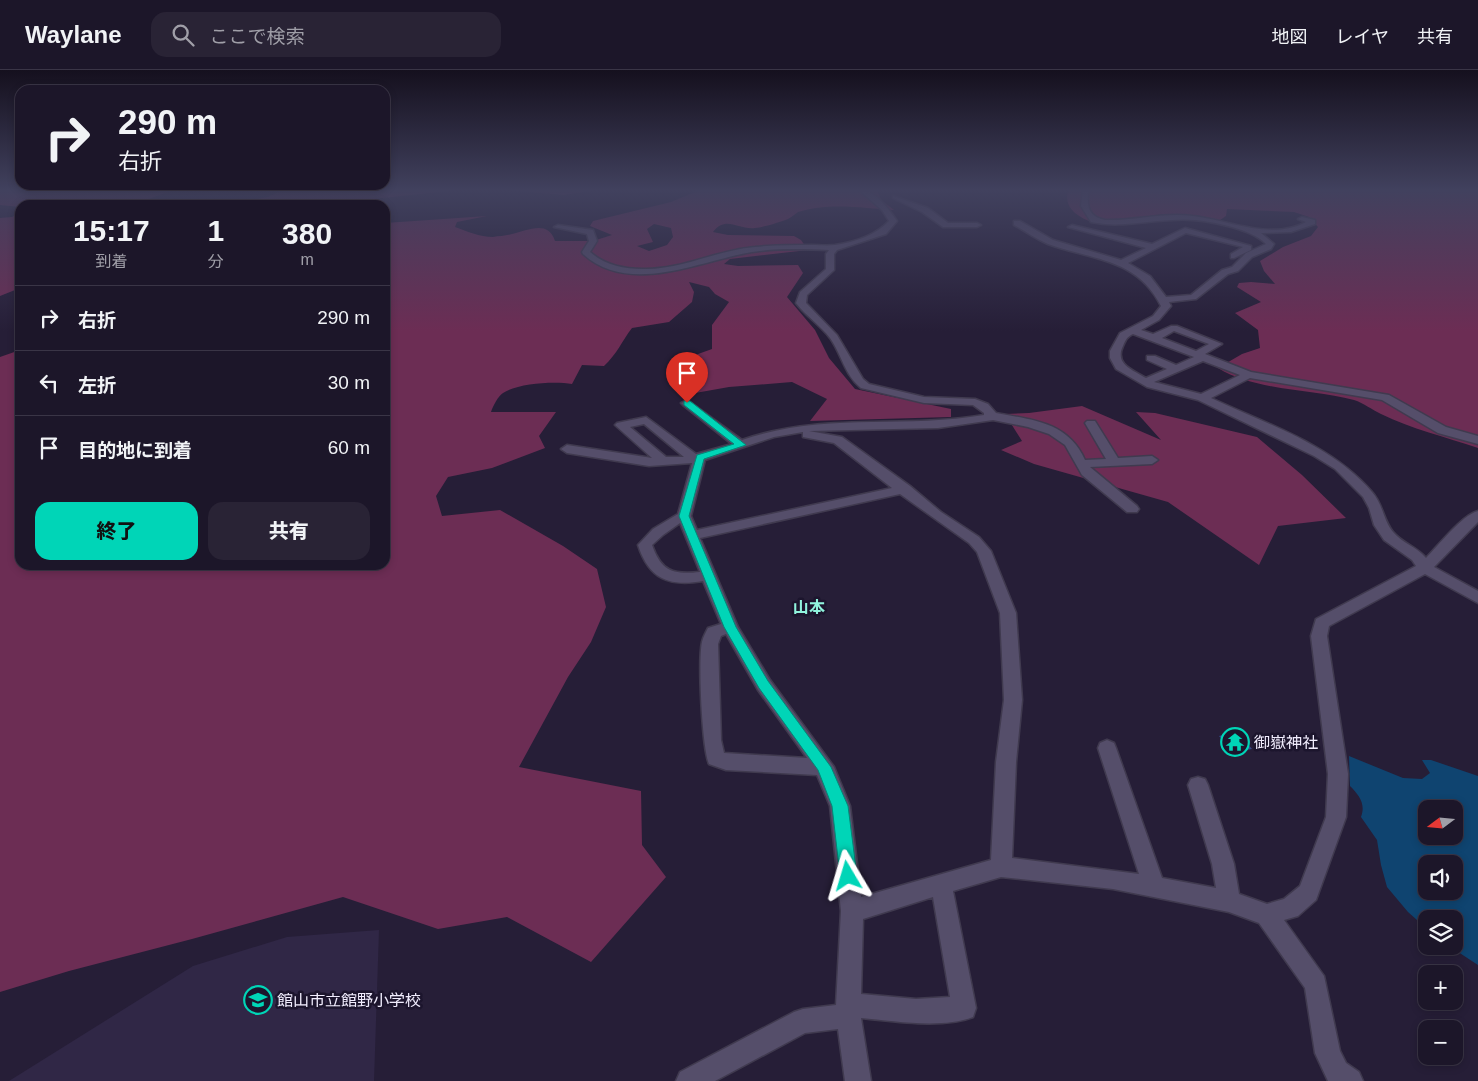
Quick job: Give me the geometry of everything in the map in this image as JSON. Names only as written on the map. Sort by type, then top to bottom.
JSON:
[{"type":"street","points":[[591,236],[593,241],[586,252],[598,263],[625,271],[645,272],[754,250],[814,246],[834,248],[874,236]]},
{"type":"street","points":[[1041,236],[1051,242],[1122,263],[1149,279],[1164,300],[1166,306],[1162,312],[1123,335],[1115,351],[1115,358],[1120,367],[1146,382],[1202,398],[1318,453],[1338,466],[1368,496],[1376,508],[1382,526],[1389,537],[1417,557],[1425,568],[1478,598]]},
{"type":"street","points":[[1090,240],[1097,236]]},
{"type":"street","points":[[1108,236],[1153,248]]},
{"type":"street","points":[[1122,263],[1175,236]]},
{"type":"street","points":[[1157,289],[1189,290],[1248,248],[1211,236]]},
{"type":"street","points":[[1164,300],[1193,297],[1225,272],[1234,269],[1250,255],[1268,247],[1270,244],[1268,240],[1260,236]]},
{"type":"street","points":[[1095,254],[1121,240]]},
{"type":"street","points":[[834,248],[830,254],[830,270],[803,294],[801,303],[820,320],[836,339],[852,374],[859,382],[865,386],[924,400],[975,402],[984,406],[990,412],[990,416]]},
{"type":"street","points":[[1146,382],[1177,369],[1217,344],[1174,328],[1154,337]]},
{"type":"street","points":[[1133,330],[1249,375],[1384,397],[1442,430],[1478,440]]},
{"type":"street","points":[[1151,358],[1177,369]]},
{"type":"street","points":[[1202,398],[1249,375]]},
{"type":"street","points":[[687,403],[741,445]]},
{"type":"street","points":[[567,449],[649,462],[667,461],[696,458],[782,432],[828,426],[976,421],[989,418],[990,416],[1028,422],[1060,436],[1070,443],[1081,464],[1093,478],[1132,509]]},
{"type":"street","points":[[667,461],[662,460],[621,425],[646,420],[696,458]]},
{"type":"street","points":[[1091,423],[1114,462]]},
{"type":"street","points":[[782,432],[838,440],[936,515],[974,540],[984,551],[1008,613],[1013,700],[1006,760],[1001,867]]},
{"type":"street","points":[[696,458],[684,516],[730,627],[764,685],[824,767],[840,806],[852,911],[848,1010],[858,1081]]},
{"type":"street","points":[[1081,464],[1152,460]]},
{"type":"street","points":[[692,535],[905,490]]},
{"type":"street","points":[[1267,915],[1290,908],[1308,893],[1336,817],[1338,774],[1319,636],[1322,623],[1425,568],[1478,515]]},
{"type":"street","points":[[684,516],[662,526],[653,535],[645,545],[648,558],[672,578],[686,579],[708,574]]},
{"type":"street","points":[[730,627],[714,632],[710,644],[712,740],[716,758],[726,762],[824,767]]},
{"type":"street","points":[[1107,748],[1154,886]]},
{"type":"street","points":[[1198,785],[1223,864],[1230,900]]},
{"type":"street","points":[[852,911],[1001,867],[1154,886],[1230,900],[1267,915],[1316,984],[1328,1053],[1337,1072],[1350,1081]]},
{"type":"street","points":[[689,1081],[803,1021],[848,1010],[916,1011],[964,1008],[941,884]]},
{"type":"shaded area","points":[[0,236],[15,236],[15,290],[0,296]]},
{"type":"shaded area","points":[[390,236],[553,236],[555,241],[593,241],[608,236],[650,236],[653,242],[637,246],[649,251],[667,245],[673,236],[794,236],[801,240],[808,250],[730,259],[724,264],[738,266],[798,265],[803,273],[787,297],[815,330],[829,358],[855,389],[951,409],[951,417],[810,421],[827,399],[792,382],[729,387],[684,395],[674,380],[673,363],[712,349],[712,325],[729,302],[715,294],[709,287],[689,282],[694,292],[692,302],[669,322],[632,328],[604,366],[582,365],[572,384],[547,383],[527,385],[501,394],[491,412],[556,412],[539,436],[545,448],[492,468],[448,477],[436,496],[442,516],[500,510],[563,546],[597,569],[606,607],[591,642],[568,677],[519,767],[641,791],[642,845],[666,877],[591,962],[507,917],[438,929],[343,897],[69,971],[0,992],[0,357],[15,352],[15,570],[390,570]]},
{"type":"shaded area","points":[[1311,236],[1478,236],[1478,448],[1404,424],[1354,400],[1249,381],[1233,376],[1218,368],[1242,354],[1260,348],[1258,330],[1235,313],[1261,302],[1237,287],[1239,283],[1251,282],[1275,284],[1264,271],[1260,261],[1283,247]]},
{"type":"shaded area","points":[[1082,406],[1161,440],[1136,412],[1155,413],[1257,437],[1302,475],[1346,518],[1278,526],[1259,565],[1168,502],[1034,464],[1001,450],[1022,441],[1005,414]]},
{"type":"shaded area","name":"館山市立館野小学校","points":[[379,930],[374,1081],[9,1081],[193,966],[287,937]]},
{"type":"water","points":[[1349,756],[1403,778],[1422,779],[1430,773],[1422,760],[1431,760],[1478,776],[1478,965],[1463,955],[1463,910],[1418,910],[1418,921],[1387,887],[1377,840],[1361,817],[1363,808],[1361,800],[1350,786]]},
{"type":"building","name":"御嶽神社","points":[[1237,732],[1252,749],[1233,752],[1219,736]]},
{"type":"place","name":"御嶽神社","points":[[1235,742]]},
{"type":"place","name":"館山市立館野小学校","points":[[258,1000]]},
{"type":"district","name":"山本","points":[[809,607]]},
{"type":"route","points":[[687,403],[741,445],[700,457],[684,516],[730,627],[764,685],[824,767],[840,806],[848,876]]}]
